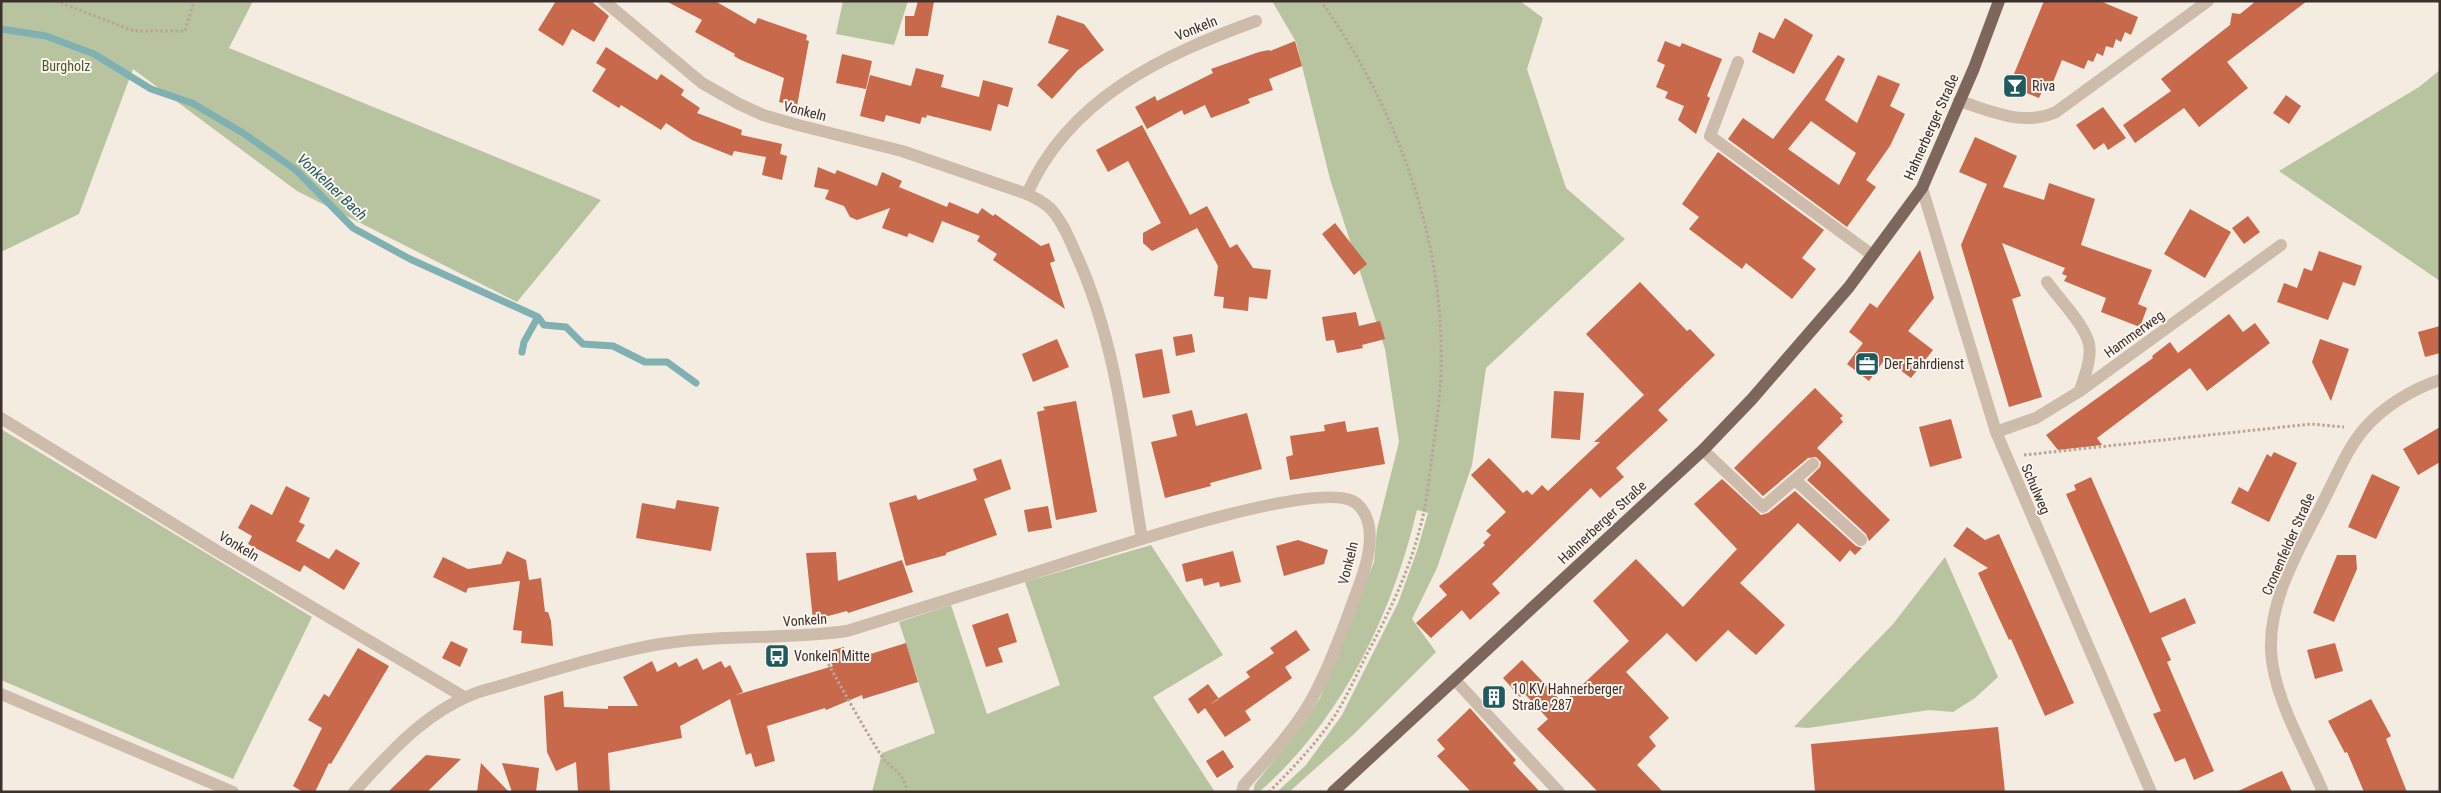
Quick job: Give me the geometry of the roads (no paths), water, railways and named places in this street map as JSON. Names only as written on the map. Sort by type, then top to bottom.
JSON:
[{"type":"main road","name":"Hahnerberger Straße","points":[[1333,792],[1703,450],[1752,400],[1849,287],[1871,254],[1922,188],[1960,101],[1999,1]]},
{"type":"street","name":"Vonkeln","points":[[604,1],[720,96],[755,112],[794,124],[902,151],[1027,194],[1040,200],[1058,218],[1084,271],[1112,361],[1142,540]]},
{"type":"street","points":[[1960,101],[2015,118],[2029,120],[2044,118],[2056,112],[2208,1]]},
{"type":"street","name":"Vonkeln","points":[[1027,194],[1036,174],[1058,143],[1083,117],[1128,78],[1202,41],[1256,21]]},
{"type":"street","points":[[1738,62],[1710,136],[1871,254]]},
{"type":"street","name":"Schulweg","points":[[1922,188],[1996,432],[2151,792]]},
{"type":"street","name":"Hammerweg","points":[[1996,432],[2036,418],[2080,391],[2281,245]]},
{"type":"street","points":[[2047,282],[2083,331],[2089,345],[2088,359],[2080,391]]},
{"type":"street","name":"Cronenfelder Straße","points":[[2323,792],[2282,699],[2274,670],[2272,630],[2275,612],[2290,570],[2351,448],[2364,429],[2384,410],[2406,395],[2440,380]]},
{"type":"street","name":"Vonkeln","points":[[1,418],[219,552],[464,697]]},
{"type":"street","points":[[1703,450],[1763,508],[1813,464]]},
{"type":"street","points":[[1795,480],[1862,540]]},
{"type":"street","name":"Vonkeln","points":[[354,792],[420,726],[444,707],[464,697],[654,645],[698,640],[812,636],[847,631],[1192,524],[1273,505],[1310,500],[1350,500],[1356,503],[1362,511],[1370,532],[1370,550],[1355,596],[1321,679],[1306,710],[1244,785],[1242,792]]},
{"type":"street","points":[[1455,680],[1559,792]]},
{"type":"street","points":[[1,694],[233,792]]},
{"type":"waterway","name":"Vonkelner Bach","points":[[1,29],[46,36],[94,54],[151,89],[192,103],[243,133],[296,170],[353,228],[410,259],[538,317],[544,325],[566,327],[583,344],[613,346],[645,362],[667,362],[696,383]]},
{"type":"waterway","points":[[522,352],[524,342],[538,317]]},
{"type":"place","name":"Riva","points":[[2015,86]]},
{"type":"place","name":"Der Fahrdienst","points":[[1867,364]]},
{"type":"place","name":"Vonkeln Mitte","points":[[777,656]]},
{"type":"place","name":"10 KV Hahnerberger Straße 287","points":[[1494,697]]},
{"type":"park label","name":"Burgholz","points":[[66,66]]}]
